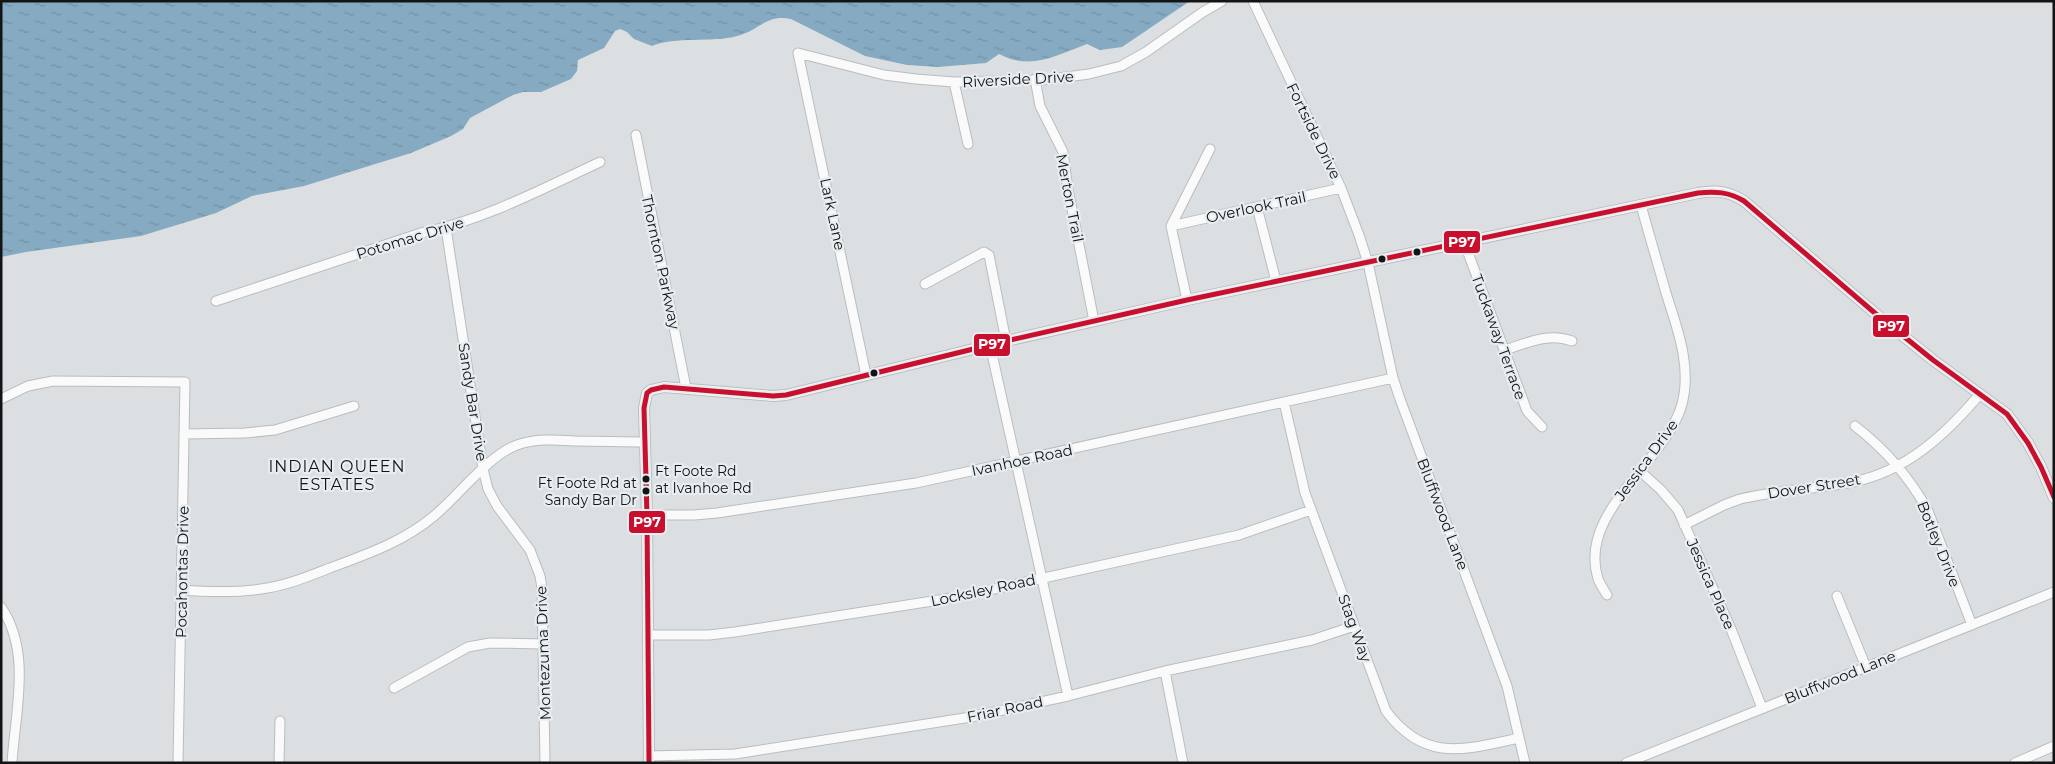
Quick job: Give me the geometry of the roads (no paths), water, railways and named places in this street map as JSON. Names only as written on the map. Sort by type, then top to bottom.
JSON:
[{"type":"street","name":"Riverside Drive","points":[[798,53],[884,75],[954,82],[1035,80],[1089,74],[1121,66],[1146,52],[1222,1]]},
{"type":"street","name":"Fortside Drive","points":[[1253,1],[1341,188],[1368,263]]},
{"type":"street","name":"Lark Lane","points":[[798,53],[866,375]]},
{"type":"street","name":"Merton Trail","points":[[1035,80],[1040,106],[1063,152],[1068,189],[1094,321]]},
{"type":"street","points":[[954,82],[968,144]]},
{"type":"street","name":"Thornton Parkway","points":[[636,135],[686,388]]},
{"type":"street","points":[[1187,300],[1171,226],[1210,149]]},
{"type":"street","name":"Potomac Drive","points":[[216,301],[421,233],[446,228],[520,200],[600,162]]},
{"type":"street","name":"Overlook Trail","points":[[1171,226],[1341,188]]},
{"type":"street","points":[[649,759],[644,408],[647,394],[657,388],[686,388],[779,396],[1006,341],[1187,300],[1710,191],[1729,192],[1736,196],[1876,314],[2007,414],[2018,428],[2041,467],[2054,498]]},
{"type":"street","name":"Jessica Drive","points":[[1607,595],[1598,579],[1596,544],[1602,526],[1612,508],[1675,423],[1682,403],[1685,381],[1683,350],[1641,205]]},
{"type":"street","points":[[1257,207],[1276,281]]},
{"type":"street","name":"Sandy Bar Drive","points":[[446,228],[483,469],[506,451],[533,440],[645,442]]},
{"type":"street","name":"Tuckaway Terrace","points":[[1464,242],[1526,411],[1542,427]]},
{"type":"street","points":[[925,284],[984,252],[989,255],[1006,341]]},
{"type":"street","name":"Bluffwood Lane","points":[[1368,263],[1393,378],[1507,686],[1525,763]]},
{"type":"street","points":[[1505,350],[1545,338],[1564,338],[1572,341]]},
{"type":"street","points":[[990,345],[1068,696]]},
{"type":"street","name":"Ivanhoe Road","points":[[647,515],[694,515],[726,512],[916,483],[1393,378]]},
{"type":"street","name":"Pocahontas Drive","points":[[1,399],[28,386],[53,381],[186,382],[178,763]]},
{"type":"street","name":"Dover Street","points":[[1684,524],[1740,499],[1855,481],[1899,466],[1937,440],[1957,421],[1980,394]]},
{"type":"street","name":"Stag Way","points":[[1284,402],[1305,493],[1386,711],[1412,738],[1436,748],[1467,749],[1519,738]]},
{"type":"street","points":[[184,434],[245,433],[275,430],[354,406]]},
{"type":"street","name":"Botley Drive","points":[[1855,426],[1876,442],[1899,466],[1919,494],[1928,511],[1972,625]]},
{"type":"street","points":[[182,590],[220,592],[262,589],[299,580],[381,549],[424,524],[483,469]]},
{"type":"street","name":"Montezuma Drive","points":[[483,469],[488,489],[497,506],[530,550],[542,588],[545,763]]},
{"type":"street","name":"Jessica Place","points":[[1640,472],[1678,510],[1731,629],[1762,708]]},
{"type":"street","name":"Locksley Road","points":[[648,635],[709,635],[735,632],[936,601],[1239,534],[1311,510]]},
{"type":"street","name":"Bluffwood Lane","points":[[1626,763],[2054,592]]},
{"type":"street","points":[[1837,596],[1866,667]]},
{"type":"street","points":[[1,607],[9,619],[14,633],[18,663],[18,705],[12,763]]},
{"type":"street","name":"Friar Road","points":[[649,759],[710,756],[754,751],[971,717],[1068,696],[1165,671],[1312,640],[1354,626]]},
{"type":"street","points":[[394,688],[468,647],[490,643],[544,644]]},
{"type":"street","points":[[1165,671],[1183,763]]},
{"type":"street","points":[[279,763],[280,721]]},
{"type":"street","points":[[2021,762],[2054,746]]},
{"type":"water","points":[[1,1],[1190,1],[1122,47],[1100,50],[1087,44],[1054,56],[1033,61],[1011,59],[999,54],[986,63],[938,67],[907,65],[865,56],[791,19],[775,19],[745,33],[727,38],[671,41],[652,46],[634,39],[627,32],[620,29],[615,31],[604,48],[578,60],[577,71],[571,79],[541,92],[523,92],[513,95],[470,118],[463,129],[451,136],[411,153],[304,186],[252,196],[216,213],[141,236],[1,257]]},
{"type":"place","name":"Ft Foote Rd at Ivanhoe Rd","points":[[646,479]]},
{"type":"place","name":"Ft Foote Rd at Sandy Bar Dr","points":[[646,491]]},
{"type":"district","name":"INDIAN QUEEN ESTATES","points":[[337,475]]}]
